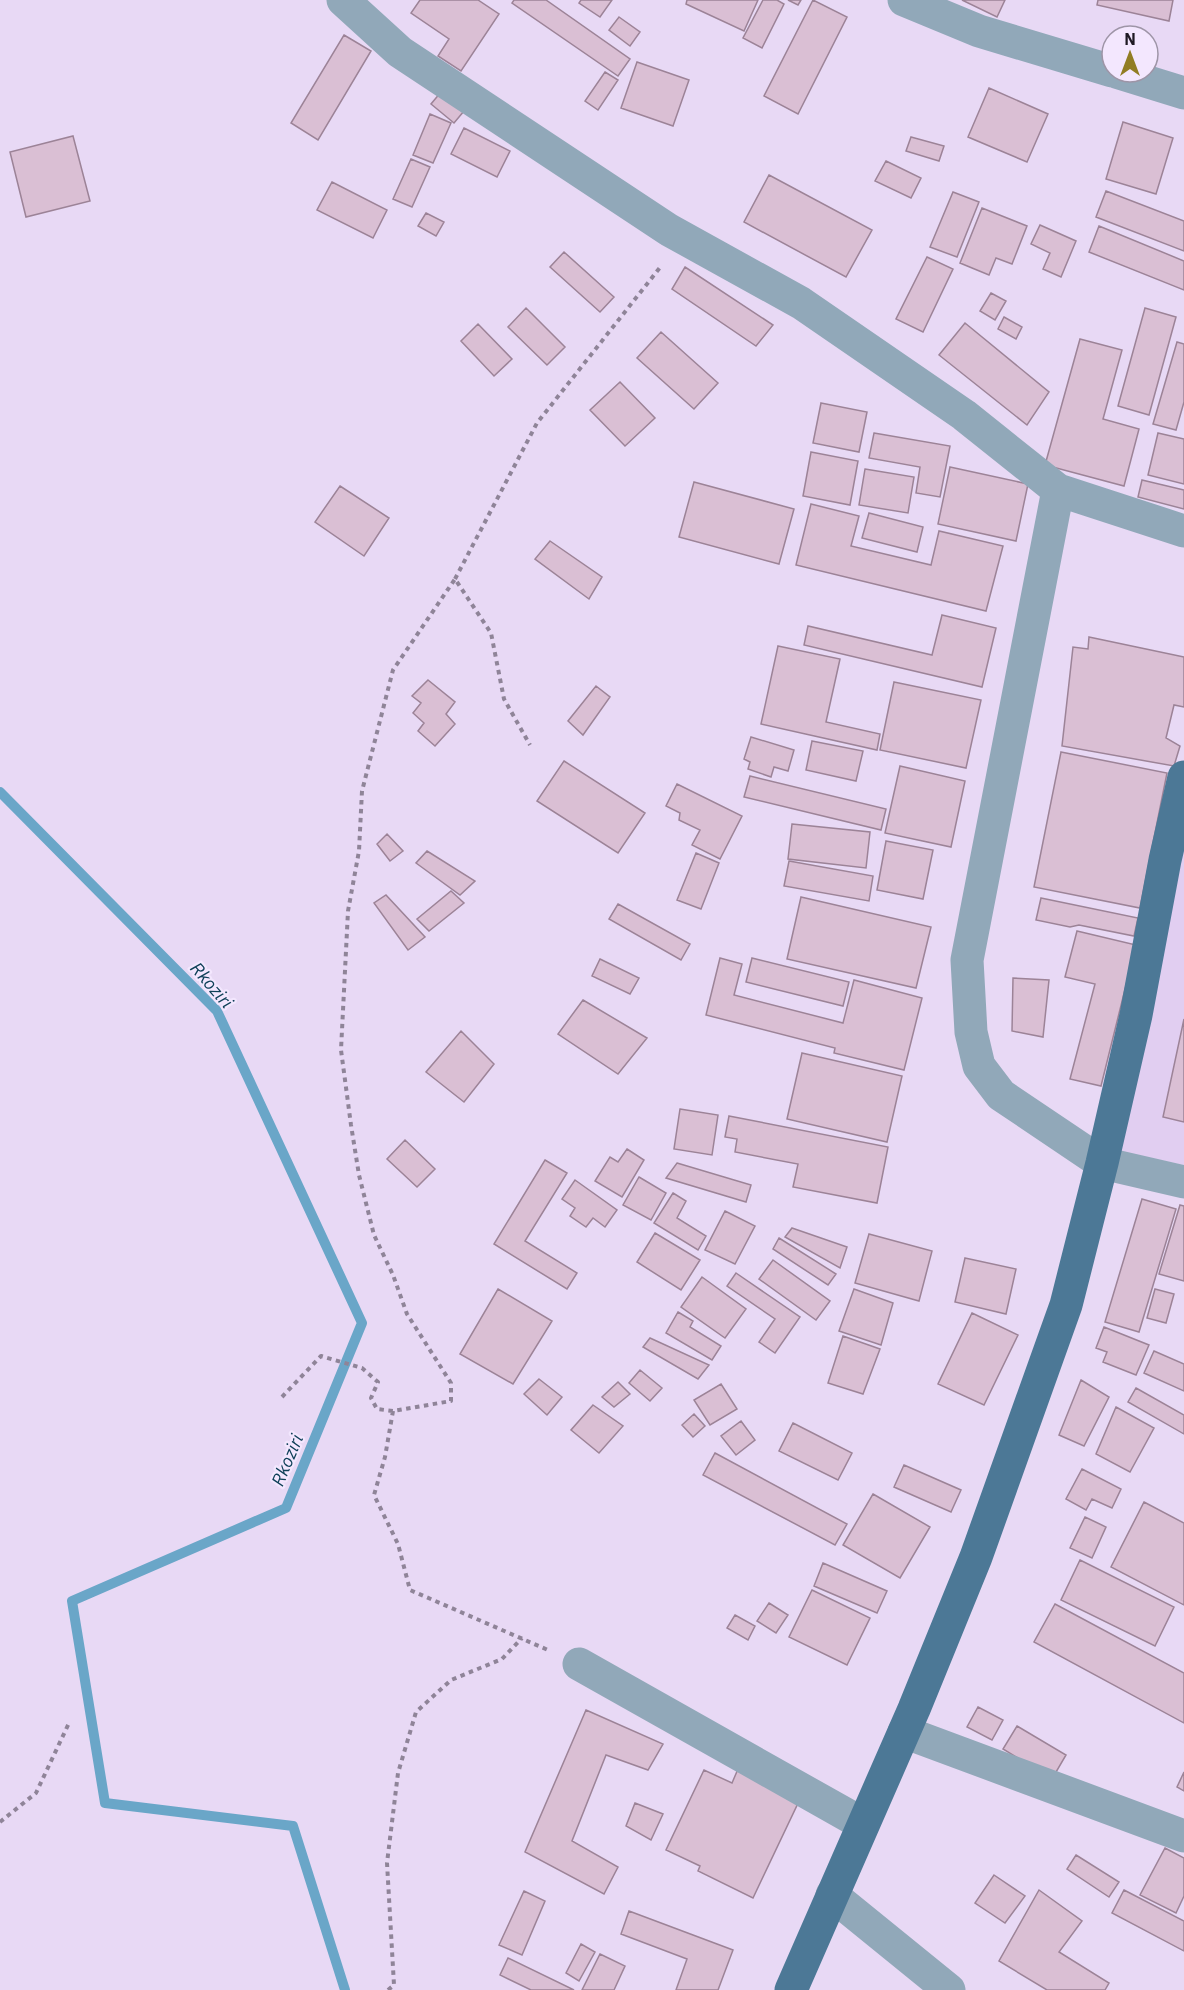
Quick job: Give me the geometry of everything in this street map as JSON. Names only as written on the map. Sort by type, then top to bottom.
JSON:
[{"type":"main road","points":[[791,1990],[904,1732],[975,1557],[1066,1305],[1136,1015],[1165,860],[1184,777]]},
{"type":"street","points":[[344,0],[400,52],[683,238],[801,303],[964,415],[1058,490],[1184,531]]},
{"type":"street","points":[[904,0],[979,31],[1100,67]]},
{"type":"street","points":[[1155,84],[1184,93]]},
{"type":"street","points":[[1058,490],[968,960],[971,1032],[979,1066],[1001,1095],[1102,1163],[1184,1182]]},
{"type":"street","points":[[579,1664],[863,1824]]},
{"type":"street","points":[[904,1732],[1184,1836]]},
{"type":"street","points":[[832,1895],[949,1990]]},
{"type":"path","points":[[282,1397],[321,1356],[362,1368],[378,1382],[371,1398],[377,1409],[393,1411],[451,1401],[451,1383],[407,1314],[393,1275],[374,1235],[359,1175],[351,1125],[341,1050],[348,911],[359,850],[362,791],[393,670],[455,579],[537,423],[683,238]]},
{"type":"path","points":[[455,579],[491,633],[504,699],[530,745]]},
{"type":"path","points":[[393,1411],[374,1495],[398,1544],[410,1590],[579,1664]]},
{"type":"path","points":[[388,1990],[394,1985],[387,1863],[398,1773],[416,1712],[451,1680],[502,1659],[522,1638]]},
{"type":"path","points":[[0,1822],[36,1793],[69,1723]]},
{"type":"shaded area","points":[[1184,821],[1184,1165],[1115,1150]]},
{"type":"building","points":[[420,0],[478,0],[499,14],[461,71],[438,56],[449,39],[411,13]]},
{"type":"building","points":[[514,0],[546,0],[630,59],[618,76],[512,3]]},
{"type":"building","points":[[581,0],[612,0],[600,17],[579,3]]},
{"type":"building","points":[[687,0],[758,0],[744,31],[686,4]]},
{"type":"building","points":[[763,0],[777,0],[784,4],[762,48],[743,38]]},
{"type":"building","points":[[788,0],[801,0],[798,5]]},
{"type":"building","points":[[813,0],[847,17],[798,114],[764,96]]},
{"type":"building","points":[[962,0],[1005,0],[997,17]]},
{"type":"building","points":[[1098,0],[1173,0],[1169,21],[1097,5]]},
{"type":"building","points":[[619,17],[640,32],[630,46],[609,30]]},
{"type":"building","points":[[344,35],[371,51],[318,140],[291,123]]},
{"type":"building","points":[[637,62],[689,80],[673,126],[621,108]]},
{"type":"building","points":[[605,72],[618,80],[598,110],[585,101]]},
{"type":"building","points":[[989,88],[1048,114],[1027,162],[968,137]]},
{"type":"building","points":[[441,92],[464,111],[454,123],[431,104]]},
{"type":"building","points":[[430,114],[451,123],[433,163],[413,155]]},
{"type":"building","points":[[1123,122],[1173,138],[1156,194],[1106,179]]},
{"type":"building","points":[[464,128],[510,151],[497,177],[451,154]]},
{"type":"building","points":[[73,136],[90,201],[26,217],[10,152]]},
{"type":"building","points":[[911,137],[944,146],[939,161],[906,151]]},
{"type":"building","points":[[411,159],[430,167],[412,207],[393,199]]},
{"type":"building","points":[[886,161],[921,178],[911,198],[875,181]]},
{"type":"building","points":[[769,175],[872,230],[846,277],[744,222]]},
{"type":"building","points":[[332,182],[387,210],[373,238],[317,210]]},
{"type":"building","points":[[1106,191],[1184,221],[1184,251],[1096,217]]},
{"type":"building","points":[[953,192],[979,202],[957,257],[930,247]]},
{"type":"building","points":[[982,208],[1027,226],[1012,264],[996,258],[989,275],[960,263]]},
{"type":"building","points":[[426,213],[444,222],[436,236],[418,226]]},
{"type":"building","points":[[1040,225],[1076,241],[1061,277],[1043,269],[1050,253],[1031,244]]},
{"type":"building","points":[[1099,226],[1184,261],[1184,290],[1089,252]]},
{"type":"building","points":[[564,252],[614,297],[600,312],[550,267]]},
{"type":"building","points":[[927,257],[953,269],[923,332],[896,319]]},
{"type":"building","points":[[685,267],[773,325],[756,346],[672,289]]},
{"type":"building","points":[[991,293],[1006,301],[995,320],[980,311]]},
{"type":"building","points":[[526,308],[565,347],[547,365],[508,327]]},
{"type":"building","points":[[1145,308],[1176,317],[1149,415],[1118,406]]},
{"type":"building","points":[[1004,317],[1022,327],[1016,339],[998,329]]},
{"type":"building","points":[[965,323],[1049,392],[1027,425],[939,355]]},
{"type":"building","points":[[478,324],[512,359],[494,376],[461,341]]},
{"type":"building","points":[[661,332],[718,383],[694,409],[637,358]]},
{"type":"building","points":[[1080,339],[1122,350],[1103,419],[1139,429],[1124,486],[1045,465]]},
{"type":"building","points":[[1177,342],[1184,344],[1184,402],[1176,430],[1153,424]]},
{"type":"building","points":[[620,382],[655,418],[625,446],[590,410]]},
{"type":"building","points":[[821,403],[867,412],[859,452],[813,443]]},
{"type":"building","points":[[874,433],[950,446],[940,497],[916,493],[920,467],[869,458]]},
{"type":"building","points":[[1158,433],[1184,439],[1184,484],[1148,475]]},
{"type":"building","points":[[811,452],[858,461],[850,505],[803,496]]},
{"type":"building","points":[[950,467],[1028,484],[1016,541],[938,524]]},
{"type":"building","points":[[865,469],[914,477],[908,513],[859,505]]},
{"type":"building","points":[[1142,480],[1184,490],[1184,509],[1138,497]]},
{"type":"building","points":[[694,482],[794,509],[779,564],[679,537]]},
{"type":"building","points":[[340,486],[389,518],[364,556],[315,522]]},
{"type":"building","points":[[811,504],[859,516],[851,546],[931,565],[939,531],[1003,546],[986,611],[796,565]]},
{"type":"building","points":[[869,513],[923,527],[917,552],[862,538]]},
{"type":"building","points":[[550,541],[602,577],[589,599],[535,559]]},
{"type":"building","points":[[942,615],[996,628],[982,687],[804,645],[808,626],[932,655]]},
{"type":"building","points":[[1089,637],[1184,657],[1184,707],[1174,705],[1166,738],[1180,746],[1174,766],[1062,746],[1073,647],[1088,649]]},
{"type":"building","points":[[778,646],[840,659],[826,722],[880,734],[877,750],[761,724]]},
{"type":"building","points":[[428,680],[455,702],[446,714],[455,724],[435,746],[418,731],[424,723],[413,713],[421,703],[412,696]]},
{"type":"building","points":[[894,682],[981,700],[966,768],[880,750]]},
{"type":"building","points":[[596,686],[610,697],[583,735],[568,721]]},
{"type":"building","points":[[751,737],[794,750],[788,771],[774,767],[771,777],[748,769],[750,762],[744,759]]},
{"type":"building","points":[[812,741],[863,751],[856,781],[806,770]]},
{"type":"building","points":[[1061,752],[1167,773],[1140,908],[1034,887]]},
{"type":"building","points":[[564,761],[645,813],[618,853],[537,801]]},
{"type":"building","points":[[900,766],[965,781],[951,847],[885,833]]},
{"type":"building","points":[[750,776],[886,809],[881,830],[744,797]]},
{"type":"building","points":[[677,784],[742,816],[720,859],[692,845],[700,830],[679,820],[680,813],[666,806]]},
{"type":"building","points":[[792,824],[870,832],[866,868],[788,859]]},
{"type":"building","points":[[387,834],[403,851],[390,861],[377,844]]},
{"type":"building","points":[[886,841],[933,850],[923,899],[877,890]]},
{"type":"building","points":[[427,851],[475,881],[460,895],[416,863]]},
{"type":"building","points":[[696,853],[719,863],[701,909],[677,900]]},
{"type":"building","points":[[789,861],[873,876],[869,901],[784,886]]},
{"type":"building","points":[[451,891],[464,903],[429,931],[417,919]]},
{"type":"building","points":[[386,895],[425,937],[408,950],[374,903]]},
{"type":"building","points":[[801,897],[931,927],[916,988],[787,959]]},
{"type":"building","points":[[1041,898],[1138,918],[1134,936],[1079,925],[1070,927],[1036,920]]},
{"type":"building","points":[[618,904],[690,944],[681,960],[609,919]]},
{"type":"building","points":[[1077,931],[1136,945],[1101,1086],[1070,1079],[1095,984],[1065,977]]},
{"type":"building","points":[[720,958],[742,964],[734,995],[843,1023],[854,980],[922,998],[904,1070],[834,1053],[835,1048],[706,1015]]},
{"type":"building","points":[[752,958],[849,982],[843,1006],[746,982]]},
{"type":"building","points":[[600,959],[639,978],[630,994],[592,976]]},
{"type":"building","points":[[1013,978],[1049,980],[1043,1037],[1012,1031]]},
{"type":"building","points":[[583,1000],[647,1038],[618,1074],[558,1034]]},
{"type":"building","points":[[1184,1019],[1184,1122],[1163,1117]]},
{"type":"building","points":[[461,1031],[494,1064],[464,1102],[426,1072]]},
{"type":"building","points":[[802,1053],[902,1076],[887,1142],[787,1119]]},
{"type":"building","points":[[680,1109],[718,1115],[712,1155],[674,1149]]},
{"type":"building","points":[[729,1116],[888,1147],[877,1203],[793,1187],[798,1164],[735,1152],[737,1139],[725,1137]]},
{"type":"building","points":[[405,1140],[435,1169],[417,1187],[387,1159]]},
{"type":"building","points":[[627,1149],[644,1160],[622,1197],[595,1181],[610,1157],[618,1162]]},
{"type":"building","points":[[545,1160],[567,1173],[525,1241],[577,1273],[567,1289],[494,1244]]},
{"type":"building","points":[[677,1163],[751,1185],[746,1202],[666,1178]]},
{"type":"building","points":[[639,1177],[666,1193],[651,1220],[623,1205]]},
{"type":"building","points":[[575,1180],[617,1210],[605,1227],[593,1218],[586,1227],[570,1216],[575,1208],[562,1199]]},
{"type":"building","points":[[673,1193],[686,1201],[677,1218],[706,1236],[698,1250],[654,1223]]},
{"type":"building","points":[[1142,1199],[1176,1209],[1139,1332],[1105,1322]]},
{"type":"building","points":[[1180,1205],[1184,1206],[1184,1281],[1159,1274]]},
{"type":"building","points":[[725,1211],[755,1226],[735,1264],[705,1250]]},
{"type":"building","points":[[792,1228],[847,1247],[840,1268],[785,1237]]},
{"type":"building","points":[[655,1233],[700,1260],[681,1290],[637,1262]]},
{"type":"building","points":[[869,1234],[932,1251],[919,1301],[855,1283]]},
{"type":"building","points":[[779,1238],[836,1274],[828,1285],[773,1249]]},
{"type":"building","points":[[965,1258],[1016,1269],[1006,1314],[955,1302]]},
{"type":"building","points":[[773,1260],[830,1301],[816,1320],[759,1279]]},
{"type":"building","points":[[736,1273],[800,1317],[775,1353],[759,1342],[775,1319],[727,1286]]},
{"type":"building","points":[[702,1277],[746,1309],[725,1338],[681,1307]]},
{"type":"building","points":[[498,1289],[552,1321],[513,1384],[460,1354]]},
{"type":"building","points":[[854,1289],[893,1303],[881,1345],[839,1331]]},
{"type":"building","points":[[1155,1289],[1174,1294],[1166,1323],[1147,1318]]},
{"type":"building","points":[[678,1312],[693,1321],[690,1327],[721,1346],[712,1360],[666,1333]]},
{"type":"building","points":[[972,1313],[1018,1335],[984,1405],[938,1384]]},
{"type":"building","points":[[1104,1327],[1149,1345],[1136,1375],[1103,1362],[1107,1352],[1096,1348]]},
{"type":"building","points":[[843,1336],[880,1349],[863,1394],[828,1383]]},
{"type":"building","points":[[650,1338],[709,1365],[698,1379],[643,1347]]},
{"type":"building","points":[[1154,1351],[1184,1364],[1184,1391],[1144,1373]]},
{"type":"building","points":[[640,1370],[662,1388],[650,1401],[629,1383]]},
{"type":"building","points":[[539,1379],[562,1397],[547,1415],[524,1394]]},
{"type":"building","points":[[1081,1380],[1109,1397],[1084,1446],[1059,1435]]},
{"type":"building","points":[[618,1382],[630,1394],[614,1407],[602,1397]]},
{"type":"building","points":[[721,1384],[737,1409],[710,1425],[694,1400]]},
{"type":"building","points":[[1136,1388],[1184,1415],[1184,1434],[1128,1402]]},
{"type":"building","points":[[593,1405],[623,1426],[599,1453],[571,1430]]},
{"type":"building","points":[[1116,1407],[1154,1428],[1130,1472],[1096,1454]]},
{"type":"building","points":[[694,1414],[705,1426],[693,1437],[682,1425]]},
{"type":"building","points":[[741,1421],[755,1440],[736,1455],[721,1436]]},
{"type":"building","points":[[793,1423],[852,1453],[838,1480],[779,1451]]},
{"type":"building","points":[[715,1453],[847,1524],[835,1545],[703,1475]]},
{"type":"building","points":[[904,1465],[961,1490],[951,1512],[894,1487]]},
{"type":"building","points":[[1082,1469],[1121,1489],[1112,1508],[1092,1499],[1086,1510],[1066,1499]]},
{"type":"building","points":[[873,1494],[930,1527],[900,1578],[843,1545]]},
{"type":"building","points":[[1144,1502],[1184,1523],[1184,1605],[1111,1567]]},
{"type":"building","points":[[1085,1517],[1106,1527],[1092,1558],[1070,1548]]},
{"type":"building","points":[[1080,1560],[1174,1607],[1155,1646],[1061,1600]]},
{"type":"building","points":[[823,1563],[887,1591],[877,1613],[814,1586]]},
{"type":"building","points":[[812,1590],[870,1618],[847,1665],[789,1637]]},
{"type":"building","points":[[769,1603],[788,1615],[776,1633],[757,1621]]},
{"type":"building","points":[[1055,1604],[1184,1673],[1184,1723],[1034,1642]]},
{"type":"building","points":[[735,1615],[755,1626],[748,1640],[727,1628]]},
{"type":"building","points":[[978,1707],[1003,1720],[992,1740],[967,1727]]},
{"type":"building","points":[[586,1710],[663,1744],[648,1770],[606,1755],[572,1841],[618,1867],[604,1894],[525,1852]]},
{"type":"building","points":[[1017,1726],[1066,1755],[1052,1779],[1003,1749]]},
{"type":"building","points":[[738,1769],[800,1799],[753,1898],[698,1871],[700,1866],[666,1850],[704,1770],[732,1783]]},
{"type":"building","points":[[1184,1772],[1184,1791],[1177,1787]]},
{"type":"building","points":[[635,1803],[663,1814],[651,1840],[626,1826]]},
{"type":"building","points":[[1165,1848],[1184,1858],[1184,1896],[1176,1913],[1140,1895]]},
{"type":"building","points":[[1076,1855],[1119,1882],[1109,1897],[1067,1869]]},
{"type":"building","points":[[994,1875],[1025,1896],[1005,1923],[975,1903]]},
{"type":"building","points":[[1039,1890],[1082,1921],[1059,1952],[1109,1983],[1105,1990],[1047,1990],[999,1961]]},
{"type":"building","points":[[1124,1890],[1184,1921],[1184,1951],[1112,1913]]},
{"type":"building","points":[[524,1891],[545,1901],[522,1955],[499,1945]]},
{"type":"building","points":[[629,1911],[733,1950],[718,1990],[676,1990],[687,1959],[621,1934]]},
{"type":"building","points":[[581,1944],[595,1952],[579,1981],[566,1973]]},
{"type":"building","points":[[600,1954],[625,1966],[614,1990],[582,1990]]},
{"type":"building","points":[[508,1958],[574,1990],[531,1990],[500,1975]]},
{"type":"waterway","name":"Rkoziri","points":[[0,792],[217,1011],[362,1323],[286,1508],[72,1601],[105,1803],[293,1826],[345,1990]]}]
